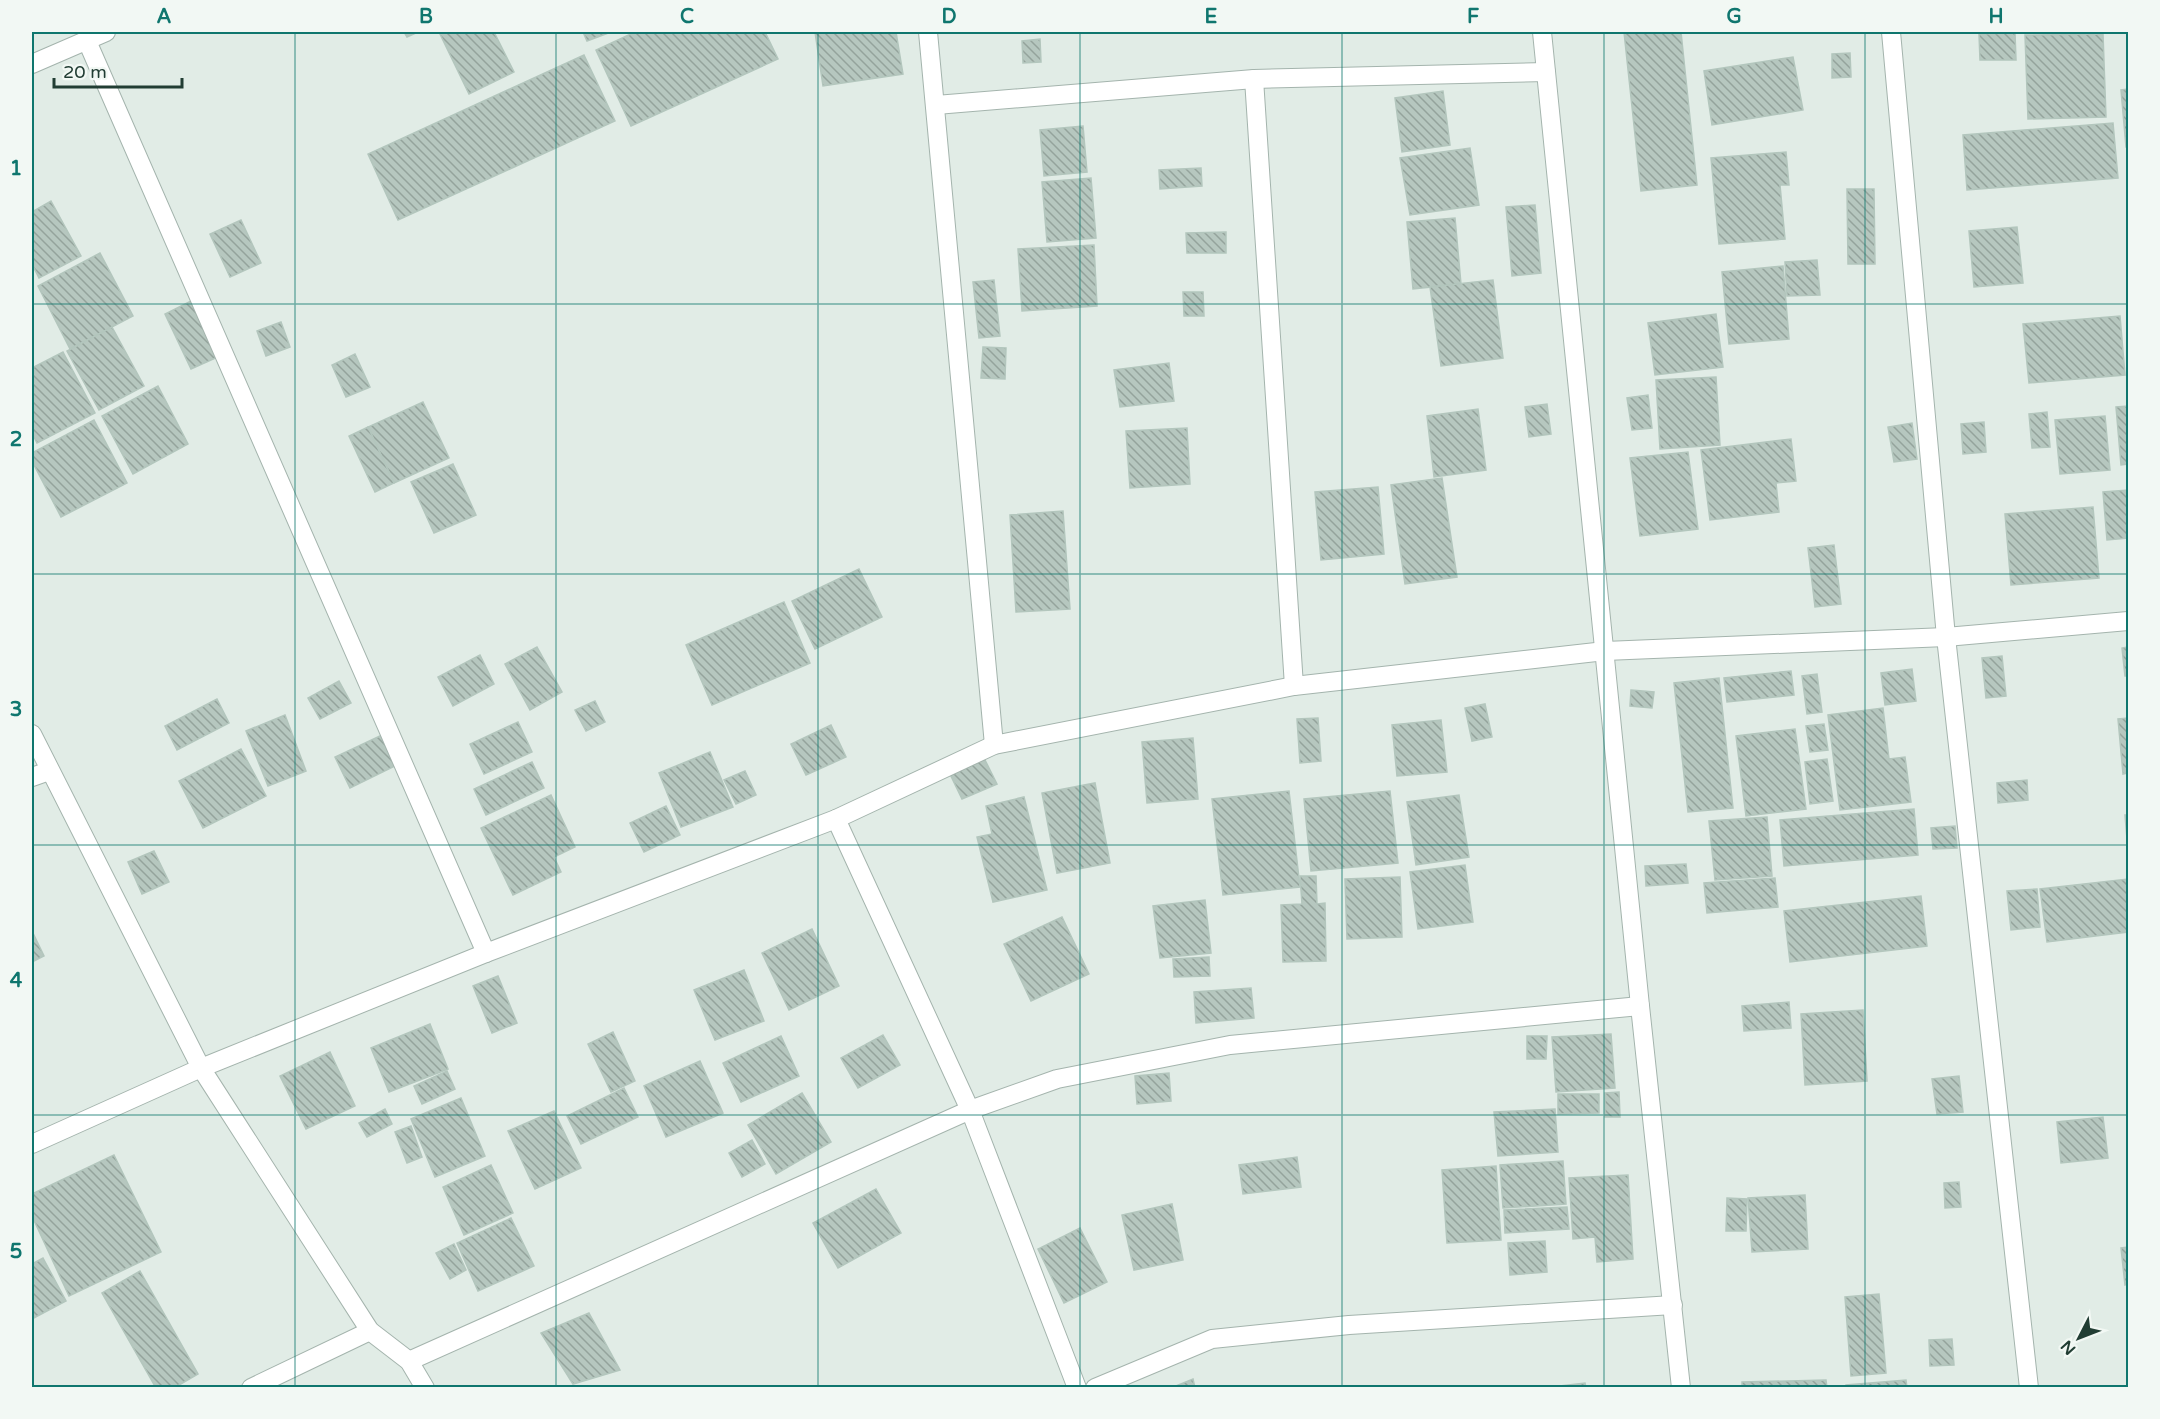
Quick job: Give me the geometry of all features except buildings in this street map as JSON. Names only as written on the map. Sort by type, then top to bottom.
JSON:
[{"type":"street","points":[[32,64],[106,32]]},
{"type":"street","points":[[928,32],[994,745]]},
{"type":"street","points":[[1542,32],[1640,1006],[1681,1388]]},
{"type":"street","points":[[1891,32],[1946,636],[2029,1388]]},
{"type":"street","points":[[87,41],[486,953]]},
{"type":"street","points":[[936,105],[1254,79],[1546,72]]},
{"type":"street","points":[[1254,79],[1294,686]]},
{"type":"street","points":[[32,1144],[201,1068],[486,953],[836,819],[994,745],[1294,686],[1605,651],[1946,636],[2128,621]]},
{"type":"street","points":[[32,734],[201,1068],[370,1331],[409,1361],[425,1388]]},
{"type":"street","points":[[32,777],[49,771]]},
{"type":"street","points":[[836,819],[970,1110],[1077,1388]]},
{"type":"street","points":[[409,1361],[970,1110],[1057,1079],[1230,1045],[1640,1006]]},
{"type":"street","points":[[1095,1388],[1212,1339],[1349,1324],[1673,1305]]},
{"type":"street","points":[[251,1388],[370,1331]]}]
